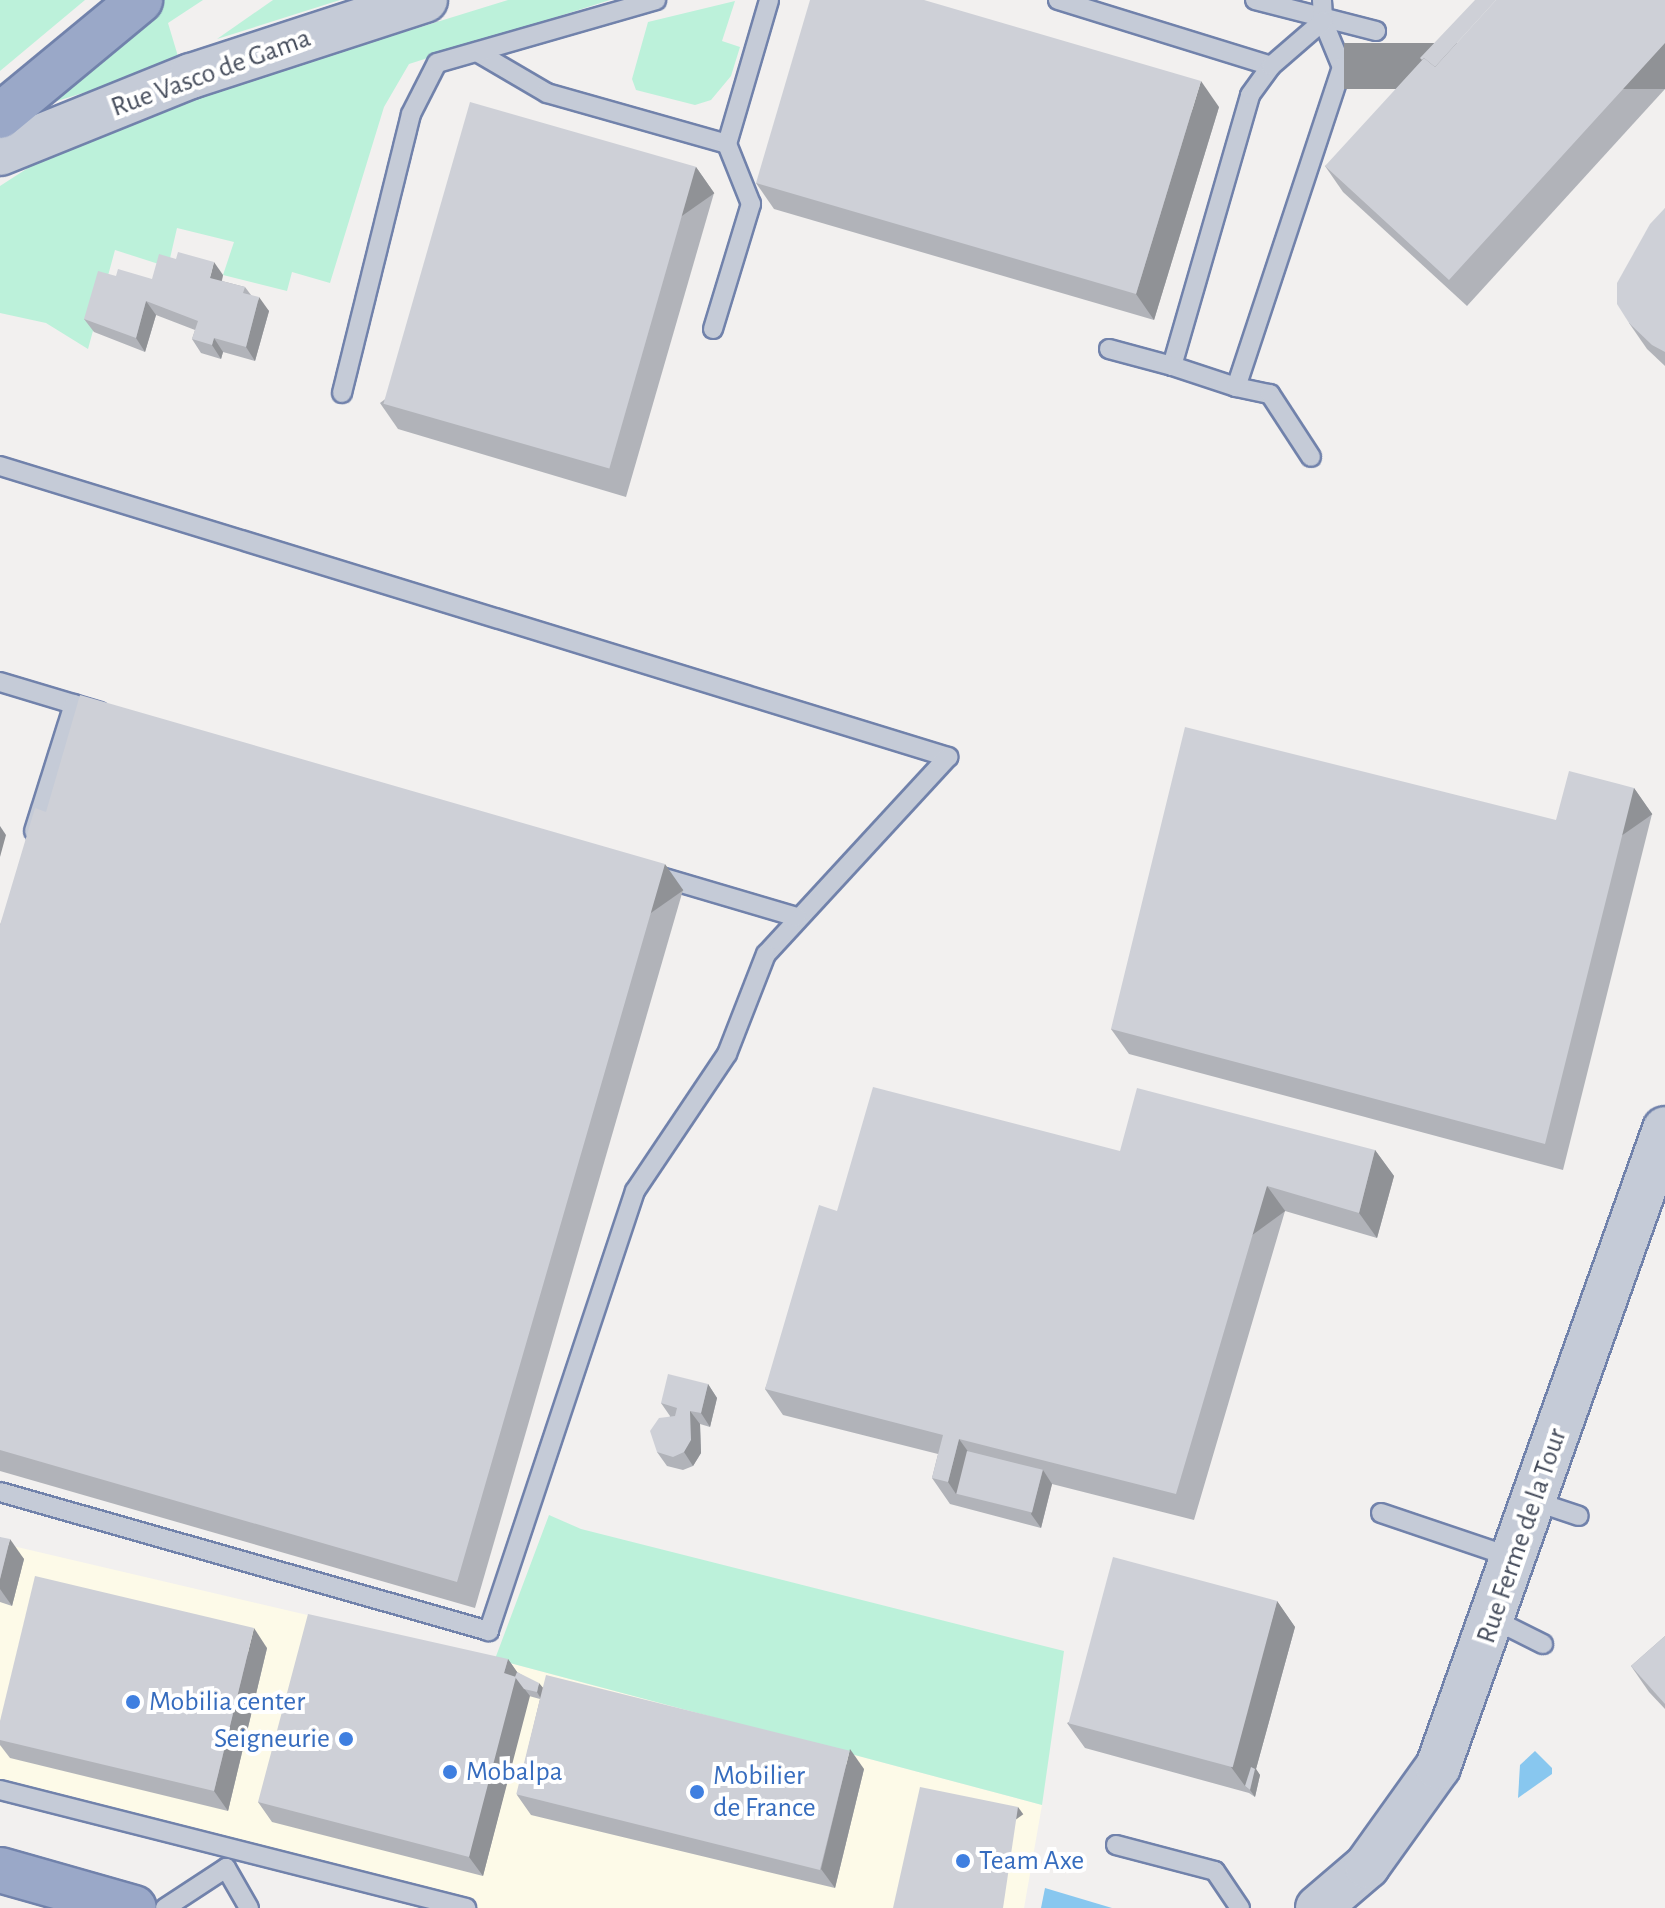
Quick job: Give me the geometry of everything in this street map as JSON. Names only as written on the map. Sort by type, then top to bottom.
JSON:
[{"type":"highway","points":[[0,116],[140,0]]},
{"type":"highway","points":[[0,1870],[134,1908]]},
{"type":"street","name":"Rue Vasco de Gama","points":[[0,153],[191,76],[425,0]]},
{"type":"street","name":"Rue Ferme de la Tour","points":[[1318,1908],[1367,1866],[1438,1767],[1665,1129]]},
{"type":"lane","points":[[342,393],[411,114],[437,63],[656,0]]},
{"type":"lane","points":[[713,329],[751,204],[727,144],[769,0]]},
{"type":"lane","points":[[1058,0],[1271,66]]},
{"type":"lane","points":[[1255,0],[1323,21],[1376,31]]},
{"type":"lane","points":[[1236,387],[1342,67],[1323,21],[1322,0]]},
{"type":"lane","points":[[1172,366],[1250,95],[1271,66],[1323,21]]},
{"type":"lane","points":[[477,52],[547,93],[727,144]]},
{"type":"lane","points":[[1109,349],[1236,387],[1270,394],[1311,457]]},
{"type":"lane","points":[[0,466],[948,757],[766,954],[727,1054],[635,1191],[489,1631],[0,1492]]},
{"type":"lane","points":[[0,682],[120,717]]},
{"type":"lane","points":[[28,852],[74,704]]},
{"type":"lane","points":[[637,870],[797,917]]},
{"type":"lane","points":[[1534,1501],[1579,1516]]},
{"type":"lane","points":[[1381,1513],[1514,1558]]},
{"type":"lane","points":[[1493,1619],[1543,1644]]},
{"type":"lane","points":[[0,1790],[466,1908]]},
{"type":"lane","points":[[1116,1845],[1215,1871],[1240,1908]]},
{"type":"lane","points":[[165,1908],[226,1868],[232,1848]]},
{"type":"lane","points":[[226,1868],[249,1908]]},
{"type":"shaded area","points":[[0,1543],[495,1659],[1042,1805],[1024,1908],[441,1908],[0,1784]]},
{"type":"green space","points":[[0,0],[85,0],[0,71]]},
{"type":"green space","points":[[160,0],[203,0],[168,23],[180,63],[57,101],[52,97]]},
{"type":"green space","points":[[273,0],[340,0],[217,39]]},
{"type":"green space","points":[[508,0],[610,0],[409,64],[384,107],[330,283],[292,272],[287,291],[223,275],[234,242],[177,228],[168,267],[115,250],[88,349],[46,323],[0,313],[0,186],[45,157],[162,107]]},
{"type":"green space","points":[[735,1],[722,41],[740,47],[731,76],[711,100],[695,105],[636,90],[632,79],[648,22]]},
{"type":"green space","points":[[549,1515],[581,1529],[1064,1651],[1042,1805],[495,1659]]},
{"type":"water","points":[[1535,1751],[1552,1768],[1552,1774],[1518,1798],[1520,1765]]},
{"type":"water","points":[[1045,1888],[1112,1908],[1041,1908]]},
{"type":"building","points":[[810,0],[924,0],[1201,81],[1136,294],[756,183]]},
{"type":"building","points":[[1475,0],[1496,0],[1435,67],[1424,58],[1422,60],[1420,58]]},
{"type":"building","points":[[1496,0],[1665,0],[1665,43],[1449,280],[1325,166],[1424,58],[1435,67]]},
{"type":"building","points":[[470,102],[696,167],[609,469],[383,404]]},
{"type":"building","points":[[1665,208],[1665,352],[1652,345],[1629,323],[1617,304],[1617,283],[1650,224]]},
{"type":"building","points":[[178,252],[214,262],[210,278],[245,287],[243,293],[259,297],[246,347],[214,338],[212,345],[192,339],[198,321],[146,301],[136,338],[84,319],[98,271],[116,276],[118,269],[152,279],[159,254],[176,259]]},
{"type":"building","points":[[80,695],[665,864],[457,1582],[0,1450],[0,925],[35,808],[46,812]]},
{"type":"building","points":[[1185,727],[1556,820],[1569,771],[1634,788],[1545,1144],[1111,1029]]},
{"type":"building","points":[[873,1087],[1120,1151],[1137,1088],[1375,1150],[1359,1213],[1267,1186],[1176,1494],[959,1439],[948,1482],[932,1478],[943,1435],[765,1389],[819,1205],[837,1211]]},
{"type":"building","points":[[668,1374],[708,1384],[701,1413],[690,1411],[691,1440],[684,1452],[673,1457],[657,1452],[650,1431],[659,1418],[675,1416],[677,1408],[661,1403]]},
{"type":"building","points":[[967,1451],[1043,1470],[1032,1513],[956,1494]]},
{"type":"building","points":[[0,1537],[10,1539],[0,1579]]},
{"type":"building","points":[[1113,1557],[1277,1601],[1233,1767],[1068,1723]]},
{"type":"building","points":[[35,1576],[254,1628],[214,1791],[0,1740],[0,1721]]},
{"type":"building","points":[[308,1614],[508,1659],[504,1673],[516,1677],[469,1857],[258,1802]]},
{"type":"building","points":[[1665,1636],[1665,1704],[1631,1666]]},
{"type":"building","points":[[517,1672],[539,1683],[537,1692],[524,1689],[515,1677]]},
{"type":"building","name":"Mobilier de France","points":[[546,1675],[850,1751],[820,1870],[516,1794]]},
{"type":"building","points":[[1251,1767],[1255,1769],[1250,1790],[1245,1786]]},
{"type":"building","name":"Team Axe","points":[[920,1787],[1018,1807],[1003,1908],[893,1908]]},
{"type":"place","name":"Mobilia center","points":[[133,1702]]},
{"type":"place","name":"Seigneurie","points":[[346,1739]]},
{"type":"place","name":"Mobalpa","points":[[450,1772]]},
{"type":"place","name":"Mobilier de France","points":[[697,1792]]},
{"type":"place","name":"Team Axe","points":[[963,1861]]}]
